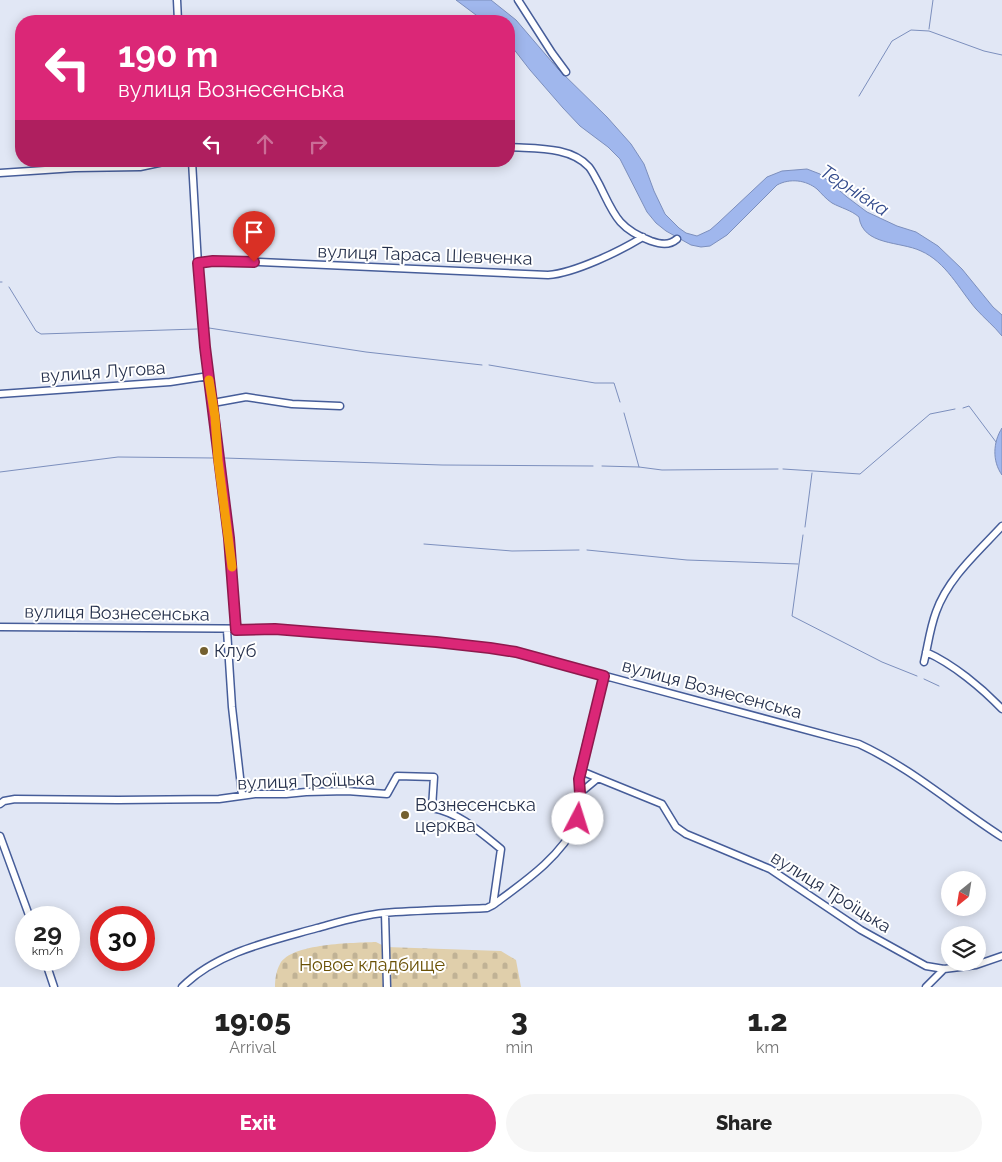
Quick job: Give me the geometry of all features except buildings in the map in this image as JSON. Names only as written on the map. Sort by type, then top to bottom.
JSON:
[{"type":"street","points":[[177,0],[178,15]]},
{"type":"street","points":[[518,0],[566,72]]},
{"type":"street","points":[[515,148],[559,152],[582,162],[589,168],[621,224],[626,229],[643,238],[662,244],[670,244],[677,239]]},
{"type":"street","points":[[0,173],[75,168],[140,167]]},
{"type":"street","points":[[192,167],[198,263],[218,460],[229,538],[236,630]]},
{"type":"street","name":"вулиця Тараса Шевченка","points":[[198,263],[235,261],[558,275],[643,238]]},
{"type":"street","name":"вулиця Лугова","points":[[0,394],[170,382],[209,376]]},
{"type":"street","points":[[213,403],[246,397],[292,404],[340,406]]},
{"type":"street","points":[[924,662],[935,614],[948,587],[968,562],[1002,526]]},
{"type":"street","name":"вулиця Вознесенська","points":[[0,627],[294,631],[436,642],[516,652],[860,744],[896,764],[1002,837]]},
{"type":"street","points":[[227,630],[232,708],[242,796]]},
{"type":"street","points":[[926,652],[952,666],[1002,709]]},
{"type":"street","points":[[182,987],[207,966],[235,954],[350,919],[385,913],[487,908],[493,905],[543,865],[560,847],[578,819],[579,779],[604,676]]},
{"type":"street","name":"вулиця Троїцька","points":[[581,772],[657,800],[666,808],[676,827],[686,834],[770,869],[861,930],[926,966],[941,968]]},
{"type":"street","name":"вулиця Троїцька","points":[[0,804],[4,801],[15,799],[212,799],[347,791],[387,794],[397,776],[434,777],[432,808],[443,810],[462,819],[501,849],[493,905]]},
{"type":"street","points":[[580,793],[598,778]]},
{"type":"street","points":[[0,836],[26,906]]},
{"type":"street","points":[[385,913],[387,987]]},
{"type":"street","name":"вулиця Троїцька","points":[[986,962],[1002,956]]},
{"type":"street","points":[[49,971],[54,987]]},
{"type":"street","points":[[926,987],[942,971]]},
{"type":"green space","name":"Новое кладбище","points":[[376,942],[386,947],[501,951],[516,960],[521,987],[275,987],[280,964],[286,957],[297,952],[309,948],[339,944]]},
{"type":"water","points":[[456,0],[491,0],[510,15],[476,15]]},
{"type":"water","points":[[515,19],[558,69],[607,117],[631,144],[644,164],[665,214],[686,233],[697,236],[710,230],[767,177],[782,171],[807,169],[820,174],[867,212],[897,226],[916,232],[938,246],[962,269],[993,307],[1002,315],[1002,336],[976,309],[938,262],[921,251],[875,238],[867,233],[859,217],[832,203],[813,186],[803,182],[787,181],[777,185],[727,235],[710,246],[691,245],[666,231],[647,212],[620,159],[608,147],[580,126],[515,51]]},
{"type":"water","points":[[1002,428],[1002,475],[995,458],[995,445]]},
{"type":"waterway","points":[[929,29],[933,0]]},
{"type":"waterway","points":[[859,96],[892,41],[911,30],[929,31],[984,51],[1002,55]]},
{"type":"waterway","points":[[9,287],[36,331],[41,334],[197,329]]},
{"type":"waterway","points":[[209,328],[366,352],[482,365]]},
{"type":"waterway","points":[[489,365],[595,383],[614,383],[620,402]]},
{"type":"waterway","points":[[963,408],[969,406],[996,442]]},
{"type":"waterway","points":[[783,469],[860,474],[930,414],[955,409]]},
{"type":"waterway","points":[[624,413],[639,467]]},
{"type":"waterway","points":[[0,472],[118,457],[213,458]]},
{"type":"waterway","points":[[224,458],[442,465],[593,466]]},
{"type":"waterway","points":[[602,466],[662,470],[778,469]]},
{"type":"waterway","points":[[805,527],[812,473]]},
{"type":"waterway","points":[[803,535],[792,616],[882,662],[917,676]]},
{"type":"waterway","points":[[424,544],[512,551],[579,550]]},
{"type":"waterway","points":[[587,550],[687,560],[798,564]]},
{"type":"waterway","points":[[924,679],[939,686]]},
{"type":"slow traffic","points":[[209,380],[232,567]]},
{"type":"place","name":"Клуб","points":[[204,651]]},
{"type":"place","name":"Вознесенська церква","points":[[405,815]]},
{"type":"route","points":[[254,262],[213,261],[198,263],[205,347],[233,576],[236,630],[275,629],[490,648],[516,652],[604,676],[579,779],[580,812],[578,819]]},
{"type":"water label","name":"Тернівка","points":[[855,190]]}]
